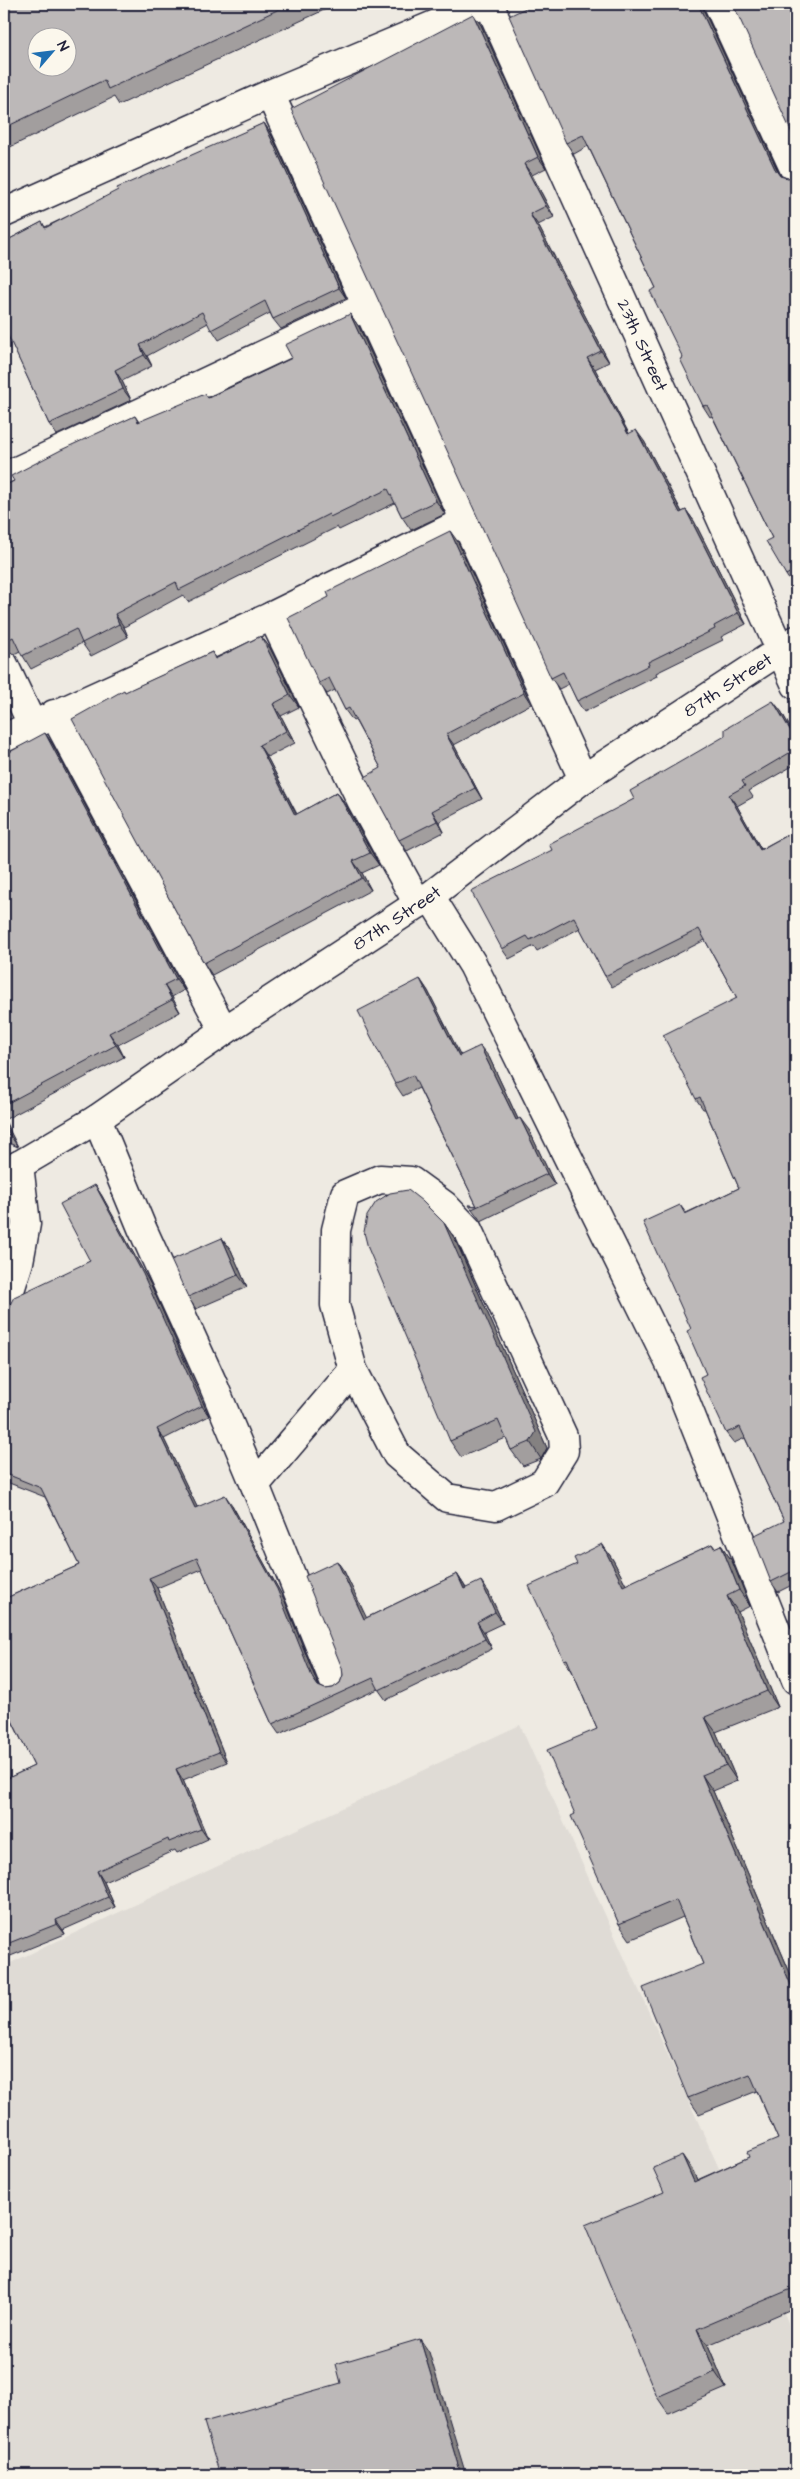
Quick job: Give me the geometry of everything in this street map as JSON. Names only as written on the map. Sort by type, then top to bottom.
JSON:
[{"type":"street","points":[[4,213],[270,94],[484,4]]},
{"type":"street","name":"23th Street","points":[[489,4],[788,645],[796,685]]},
{"type":"street","points":[[718,4],[796,172]]},
{"type":"street","points":[[270,94],[583,779]]},
{"type":"street","points":[[4,477],[367,306]]},
{"type":"street","points":[[4,738],[272,616],[465,521]]},
{"type":"street","points":[[272,616],[361,800],[424,900],[473,965],[672,1368],[796,1680]]},
{"type":"street","name":"87th Street","points":[[11,1170],[98,1119],[224,1031],[424,900],[583,779],[788,645]]},
{"type":"street","points":[[4,665],[43,719],[224,1031]]},
{"type":"street","points":[[98,1119],[142,1228],[212,1382],[256,1485],[335,1684]]},
{"type":"street","points":[[4,1309],[19,1262],[26,1224],[11,1170]]},
{"type":"street","points":[[380,1179],[411,1181],[444,1205],[468,1230],[563,1436],[564,1451],[544,1483],[496,1506],[448,1498],[398,1455],[353,1370],[335,1305],[336,1230],[345,1194],[380,1179]]},
{"type":"street","points":[[256,1485],[353,1370]]},
{"type":"shaded area","points":[[520,1725],[796,2340],[796,2475],[4,2475],[4,1966]]},
{"type":"building","points":[[4,4],[290,4],[108,89],[104,80],[4,128]]},
{"type":"building","points":[[534,4],[698,4],[775,169],[780,176],[787,178],[796,176],[796,569],[786,575],[766,541],[772,538],[707,405],[703,406],[680,359],[683,358],[650,291],[656,288],[583,135],[566,143],[509,16]]},
{"type":"building","points":[[733,4],[796,4],[796,142]]},
{"type":"building","points":[[473,14],[538,157],[524,164],[546,206],[530,214],[601,351],[587,358],[628,434],[636,430],[680,513],[686,510],[738,613],[714,626],[715,629],[648,662],[649,665],[577,701],[563,672],[551,678],[291,109]]},
{"type":"building","points":[[264,123],[339,288],[273,319],[265,301],[211,330],[202,312],[140,345],[144,355],[115,370],[123,389],[49,424],[4,327],[4,242],[42,222],[45,228],[118,190],[117,188]]},
{"type":"building","points":[[350,314],[436,501],[402,517],[388,489],[330,517],[329,514],[179,590],[176,582],[115,614],[119,624],[82,643],[76,629],[22,656],[13,637],[6,641],[4,640],[4,486],[14,481],[11,476],[61,450],[135,416],[138,422],[205,394],[208,398],[292,358],[285,345]]},
{"type":"building","points":[[450,531],[524,693],[446,734],[475,788],[432,811],[437,821],[399,840],[365,777],[381,768],[349,708],[345,710],[329,678],[319,683],[288,618],[329,597],[327,592]]},
{"type":"building","points":[[261,636],[290,695],[273,704],[286,731],[259,745],[295,815],[337,792],[370,853],[353,861],[362,878],[204,963],[72,719],[124,690],[125,692],[212,652],[215,659]]},
{"type":"building","points":[[773,701],[796,740],[796,749],[742,781],[745,786],[729,795],[760,850],[796,830],[796,1578],[793,1571],[771,1582],[753,1536],[784,1521],[740,1427],[726,1433],[700,1377],[706,1374],[687,1331],[691,1329],[643,1222],[680,1205],[685,1214],[739,1188],[700,1097],[696,1099],[663,1035],[737,998],[699,929],[605,976],[574,917],[530,940],[527,936],[502,949],[471,891],[552,850],[549,844],[634,799],[630,791],[725,736],[725,729]]},
{"type":"building","points":[[45,733],[176,979],[164,985],[172,1000],[109,1033],[116,1045],[4,1105],[4,853],[8,851],[4,842],[4,755]]},
{"type":"building","points":[[420,979],[459,1056],[480,1046],[516,1120],[520,1118],[547,1174],[472,1209],[469,1205],[477,1206],[413,1075],[395,1084],[358,1011]]},
{"type":"building","points":[[4,1123],[10,1135],[4,1133]]},
{"type":"building","points":[[95,1185],[143,1274],[202,1406],[157,1429],[195,1508],[225,1495],[277,1589],[313,1679],[318,1686],[325,1689],[333,1688],[340,1683],[343,1675],[342,1668],[305,1576],[337,1561],[364,1619],[457,1574],[464,1589],[481,1581],[495,1612],[477,1622],[485,1639],[379,1690],[373,1678],[272,1724],[197,1558],[149,1578],[219,1752],[176,1769],[201,1829],[169,1842],[168,1839],[97,1871],[108,1897],[56,1920],[57,1924],[4,1945],[4,1780],[34,1766],[6,1708],[4,1709],[4,1599],[79,1565],[41,1488],[4,1473],[4,1312],[14,1297],[90,1261],[60,1204]]},
{"type":"building","points":[[408,1190],[444,1223],[536,1432],[530,1442],[511,1450],[498,1420],[450,1441],[368,1248],[364,1232],[367,1216],[376,1202],[390,1193]]},
{"type":"building","points":[[222,1238],[238,1275],[188,1297],[171,1260]]},
{"type":"building","points":[[602,1544],[623,1586],[712,1544],[714,1548],[721,1545],[739,1590],[727,1596],[767,1691],[705,1717],[726,1765],[702,1775],[796,1997],[796,2287],[697,2329],[715,2372],[657,2397],[585,2225],[664,2192],[653,2168],[682,2155],[694,2182],[749,2157],[747,2152],[778,2139],[750,2074],[688,2098],[643,1988],[703,1964],[676,1900],[619,1924],[571,1816],[575,1814],[547,1750],[597,1729],[567,1659],[564,1660],[529,1586],[577,1564],[574,1558]]},
{"type":"building","points":[[420,2339],[461,2475],[220,2475],[204,2422],[341,2383],[336,2364]]}]
